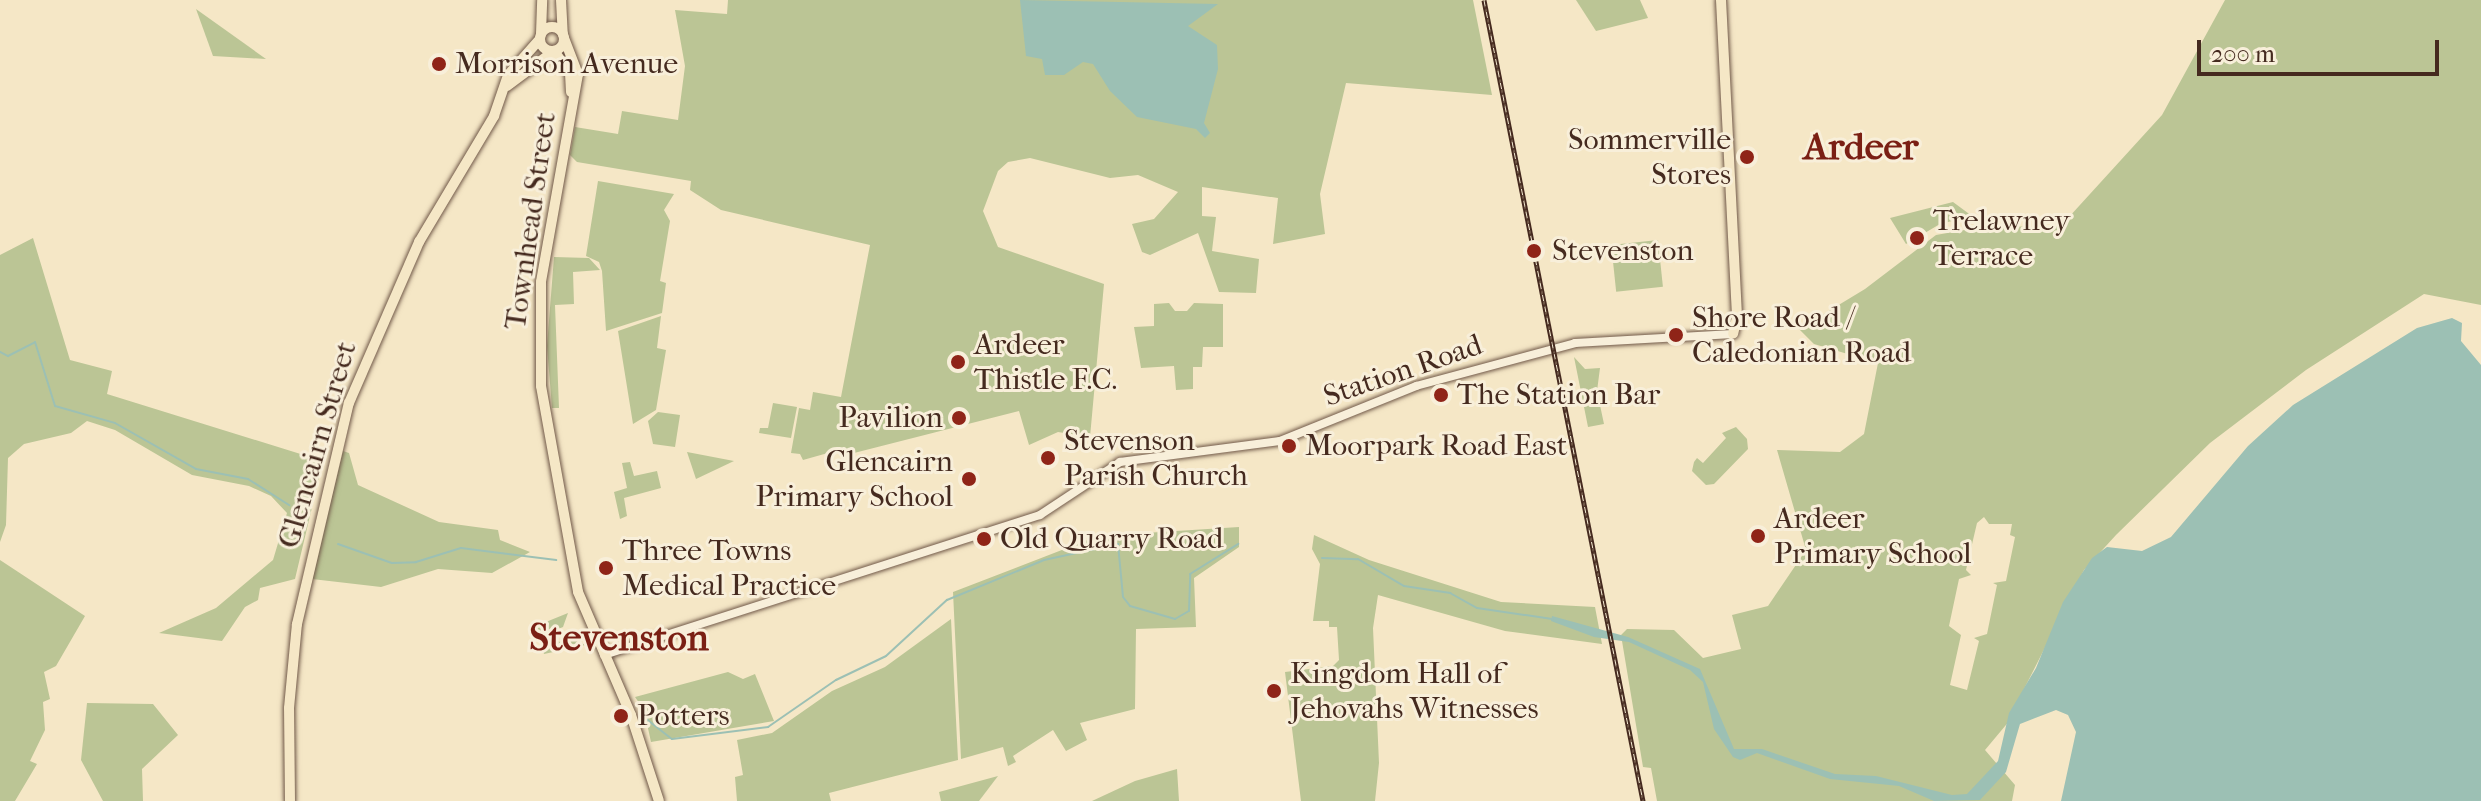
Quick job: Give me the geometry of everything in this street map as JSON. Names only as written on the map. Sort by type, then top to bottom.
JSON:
[{"type":"main road","points":[[542,0],[540,37],[554,51]]},
{"type":"main road","name":"Townhead Street","points":[[561,0],[563,36],[578,68],[538,328],[541,386],[565,540],[578,592],[642,745],[659,801]]},
{"type":"main road","points":[[1721,0],[1737,317],[1733,334]]},
{"type":"main road","points":[[540,37],[551,27],[563,36]]},
{"type":"main road","name":"Glencairn Street","points":[[507,86],[554,51],[563,36]]},
{"type":"main road","name":"Glencairn Street","points":[[290,801],[289,708],[297,624],[349,403],[419,242],[507,86],[517,61],[540,37]]},
{"type":"main road","name":"Townhead Street","points":[[554,51],[570,73],[572,98]]},
{"type":"street","name":"Station Road","points":[[604,655],[1040,515],[1120,462],[1258,446],[1416,386],[1565,345],[1733,334]]},
{"type":"green space","points":[[728,0],[1473,0],[1492,95],[1346,83],[1320,194],[1325,234],[1273,244],[1278,198],[1202,187],[1202,216],[1216,217],[1212,251],[1259,259],[1256,293],[1219,292],[1198,233],[1150,255],[1142,252],[1132,224],[1154,219],[1178,192],[1138,175],[1110,178],[1030,158],[1008,162],[998,171],[983,211],[998,247],[1104,284],[1090,437],[1058,432],[1029,445],[1019,411],[854,453],[844,455],[842,449],[803,460],[800,454],[791,453],[799,408],[810,410],[813,392],[841,397],[870,245],[721,210],[690,190],[691,181],[577,162],[570,155],[575,127],[618,134],[622,111],[678,120],[685,66],[675,10],[727,14]]},
{"type":"green space","points":[[1576,0],[1640,0],[1648,18],[1596,31]]},
{"type":"green space","points":[[2225,0],[2481,0],[2481,305],[2424,294],[2306,370],[2210,443],[2116,535],[2084,570],[2023,691],[2021,707],[1985,750],[2015,785],[2012,801],[1657,801],[1651,768],[1643,767],[1621,635],[1627,629],[1674,630],[1703,658],[1741,649],[1732,615],[1768,606],[1806,550],[1777,450],[1840,452],[1864,434],[1878,363],[1814,344],[1799,329],[1865,289],[1936,235],[1987,226],[2055,227],[2069,217],[2162,115]],"holes":[[[1984,517],[1989,524],[2012,524],[2010,535],[2015,537],[2006,581],[1993,583],[1997,585],[1987,634],[1974,638],[1979,641],[1967,690],[1950,685],[1961,635],[1949,626],[1959,579],[1971,575],[1966,570],[1977,523]]]},
{"type":"green space","points":[[196,9],[266,59],[213,56]]},
{"type":"green space","points":[[598,181],[674,194],[664,210],[670,221],[660,281],[666,283],[662,313],[606,331],[602,271],[599,262],[586,256]]},
{"type":"green space","points":[[1953,202],[1972,216],[1940,224],[1906,244],[1890,218]]},
{"type":"green space","points":[[33,238],[70,360],[112,371],[107,394],[323,461],[295,579],[260,588],[258,600],[245,607],[222,641],[159,633],[216,608],[273,560],[287,513],[271,496],[249,486],[192,475],[115,430],[87,421],[71,433],[24,444],[8,458],[6,525],[0,542],[0,255]]},
{"type":"green space","points":[[1658,240],[1663,287],[1616,292],[1611,245]]},
{"type":"green space","points":[[554,257],[589,258],[600,270],[573,272],[574,304],[555,305],[559,408],[552,408],[547,346]]},
{"type":"green space","points":[[1169,303],[1175,311],[1187,311],[1194,303],[1223,304],[1223,347],[1203,347],[1202,367],[1193,367],[1193,389],[1176,390],[1174,366],[1141,368],[1134,327],[1154,326],[1154,304]]},
{"type":"green space","points":[[661,316],[657,348],[666,350],[656,410],[633,424],[618,331]]},
{"type":"green space","points":[[1574,357],[1585,369],[1600,368],[1597,391],[1604,424],[1588,427]]},
{"type":"green space","points":[[773,403],[797,407],[791,438],[759,433],[760,428],[768,428]]},
{"type":"green space","points":[[658,412],[680,415],[675,447],[653,444],[648,421]]},
{"type":"green space","points":[[1736,427],[1747,439],[1748,449],[1714,484],[1706,485],[1692,471],[1694,462],[1697,458],[1703,463],[1726,438],[1722,433]]},
{"type":"green space","points":[[343,451],[349,453],[358,485],[439,522],[498,530],[500,540],[530,552],[492,573],[438,569],[381,587],[312,579]]},
{"type":"green space","points":[[687,452],[734,461],[696,479]]},
{"type":"green space","points":[[630,462],[634,476],[657,471],[661,488],[624,498],[627,516],[620,519],[614,492],[627,488],[622,463]]},
{"type":"green space","points":[[1239,527],[1239,547],[1194,578],[1196,627],[1136,629],[1135,709],[1080,723],[1087,740],[1066,751],[1053,730],[1013,756],[1016,762],[1008,766],[1003,747],[961,759],[953,592],[1098,536]]},
{"type":"green space","points":[[1314,535],[1369,560],[1501,602],[1595,607],[1602,644],[1505,631],[1378,595],[1373,628],[1379,763],[1375,801],[1301,801],[1285,672],[1333,666],[1339,660],[1337,627],[1329,627],[1329,621],[1313,621],[1320,564],[1312,549]]},
{"type":"green space","points":[[0,560],[85,616],[56,666],[44,672],[50,699],[43,702],[45,730],[30,761],[37,764],[15,801],[0,801]]},
{"type":"green space","points":[[568,613],[563,627],[553,631],[553,639],[560,642],[567,637],[586,645],[544,654],[536,626]]},
{"type":"green space","points":[[951,619],[958,760],[829,793],[831,801],[737,801],[735,777],[743,775],[737,740],[772,733],[832,691],[885,667]]},
{"type":"green space","points":[[728,672],[743,679],[755,674],[774,721],[651,742],[644,710],[635,697]]},
{"type":"green space","points":[[87,703],[153,704],[178,735],[142,769],[143,801],[103,801],[81,760]]},
{"type":"green space","points":[[1177,769],[1179,801],[1092,801],[1135,781]]},
{"type":"green space","points":[[998,776],[979,801],[941,801],[939,792]]},
{"type":"water","points":[[1020,0],[1218,4],[1188,26],[1217,45],[1218,69],[1204,123],[1210,133],[1205,138],[1196,129],[1137,117],[1110,91],[1093,64],[1083,62],[1064,75],[1045,75],[1042,59],[1026,56]]},
{"type":"water","points":[[2452,318],[2462,323],[2461,341],[2481,365],[2481,801],[2061,801],[2076,732],[2068,715],[2056,710],[2020,724],[2006,772],[1980,800],[1934,801],[1899,786],[1830,779],[1757,753],[1740,760],[1733,757],[1714,729],[1703,682],[1690,670],[1629,642],[1594,637],[1551,621],[1552,616],[1628,637],[1700,669],[1734,749],[1762,749],[1835,774],[1876,776],[1952,795],[1967,794],[1998,761],[2009,713],[2036,668],[2063,602],[2092,558],[2107,547],[2142,551],[2171,537],[2248,446],[2293,405],[2417,328]]},
{"type":"waterway","points":[[0,352],[8,356],[35,342],[55,406],[115,423],[196,469],[248,479],[289,505]]},
{"type":"waterway","points":[[338,544],[392,563],[416,562],[461,548],[556,560]]},
{"type":"waterway","points":[[645,718],[672,739],[768,727],[836,680],[886,656],[947,600],[1044,560],[1118,544],[1123,597],[1130,606],[1175,619],[1189,611],[1190,574],[1238,544]]},
{"type":"waterway","points":[[1322,558],[1358,559],[1404,586],[1450,593],[1477,608],[1552,619]]},
{"type":"railway","points":[[1484,0],[1643,801]]},
{"type":"place","name":"Morrison Avenue","points":[[439,64]]},
{"type":"place","name":"Sommerville Stores","points":[[1747,157]]},
{"type":"place","name":"Trelawney Terrace","points":[[1917,238]]},
{"type":"place","name":"Stevenston","points":[[1534,251]]},
{"type":"place","name":"Shore Road / Caledonian Road","points":[[1676,335]]},
{"type":"place","name":"Ardeer Thistle F.C.","points":[[958,362]]},
{"type":"place","name":"The Station Bar","points":[[1441,395]]},
{"type":"place","name":"Pavilion","points":[[959,418]]},
{"type":"place","name":"Moorpark Road East","points":[[1289,446]]},
{"type":"place","name":"Stevenson Parish Church","points":[[1048,458]]},
{"type":"place","name":"Glencairn Primary School","points":[[969,479]]},
{"type":"place","name":"Ardeer Primary School","points":[[1758,536]]},
{"type":"place","name":"Old Quarry Road","points":[[984,539]]},
{"type":"place","name":"Three Towns Medical Practice","points":[[606,568]]},
{"type":"place","name":"Kingdom Hall of Jehovahs Witnesses","points":[[1274,691]]},
{"type":"place","name":"Potters","points":[[621,716]]},
{"type":"district","name":"Ardeer","points":[[1861,147]]},
{"type":"district","name":"Stevenston","points":[[619,638]]}]
